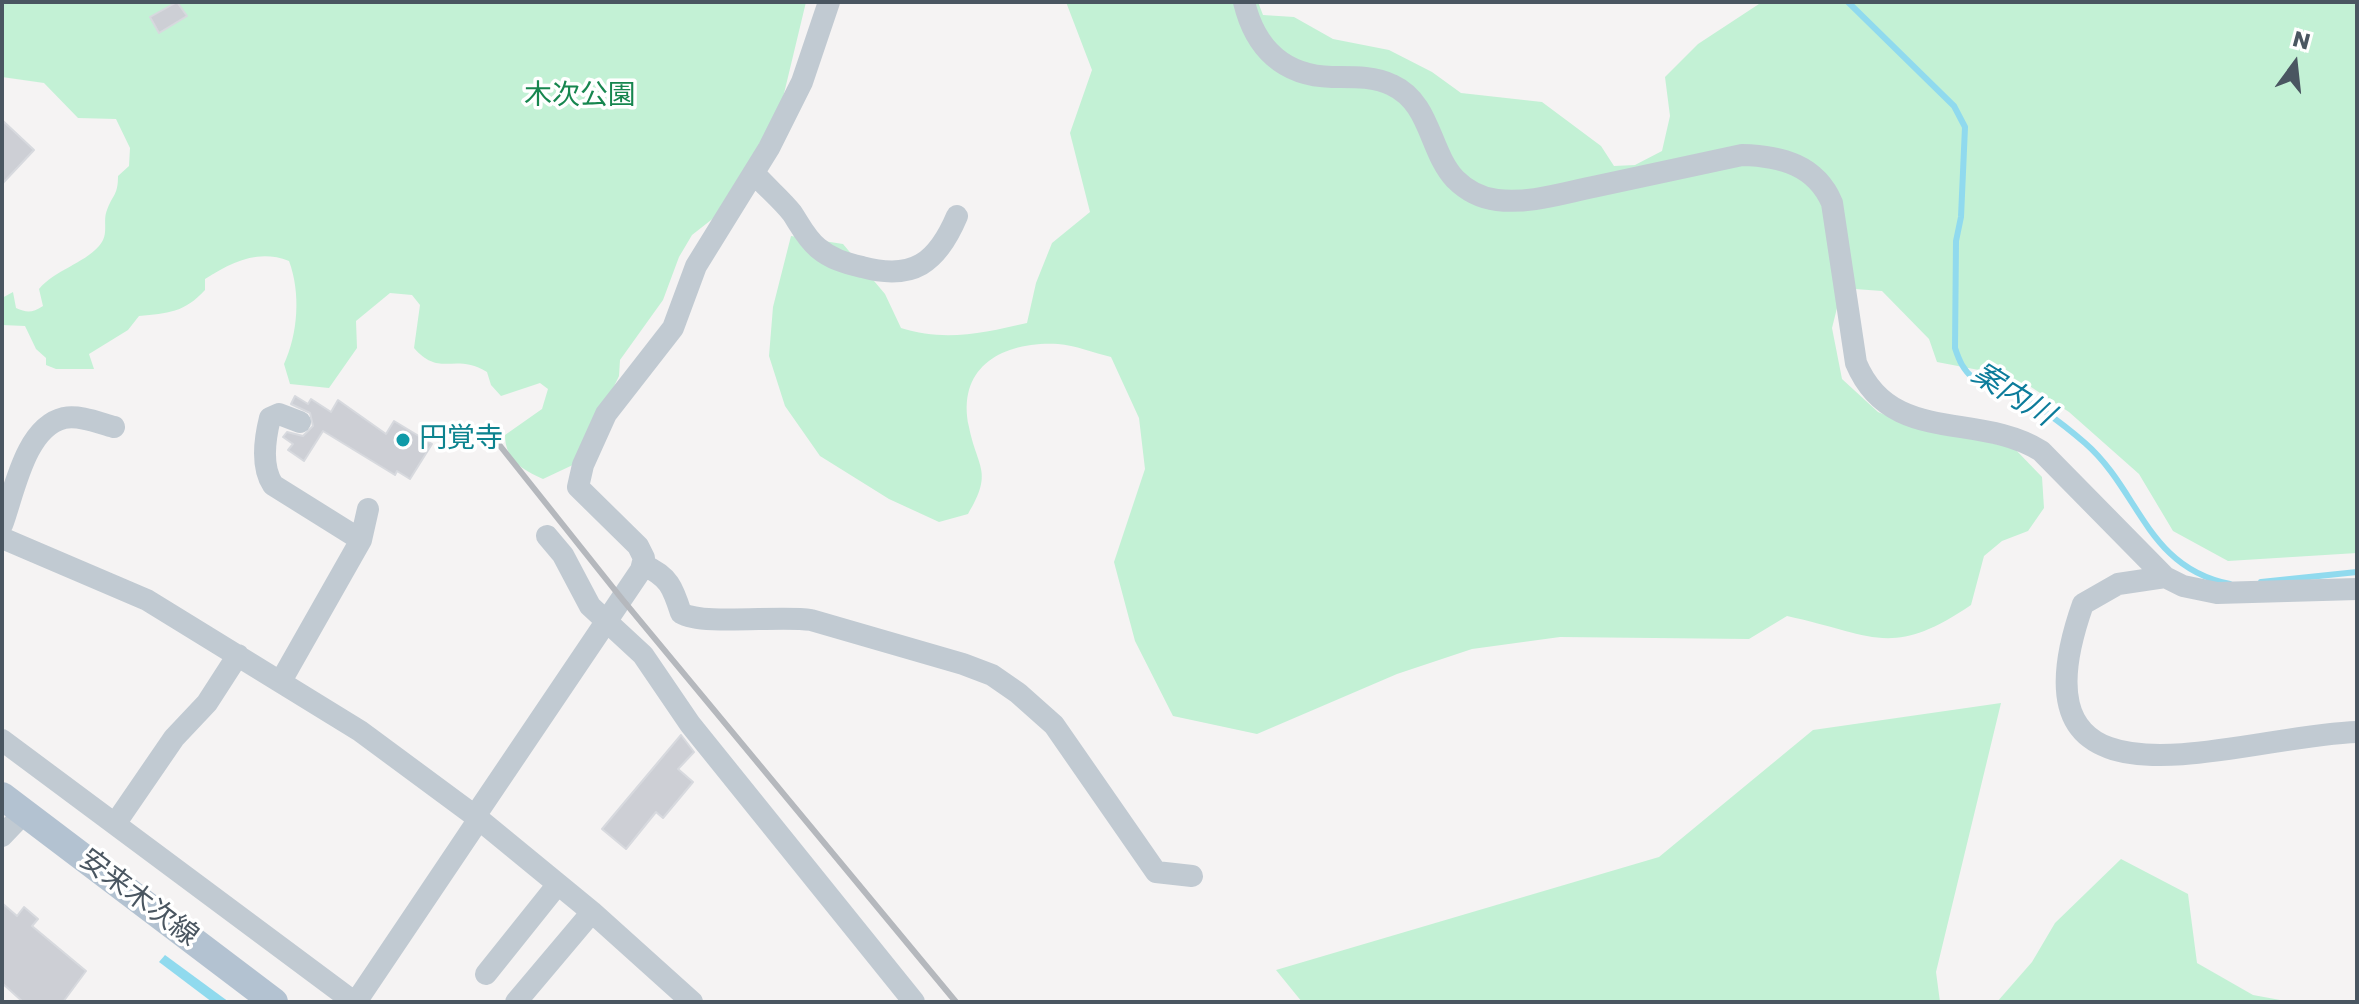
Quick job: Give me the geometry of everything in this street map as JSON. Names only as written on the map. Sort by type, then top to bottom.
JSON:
[{"type":"main road","name":"安来木次線","points":[[13,804],[274,1002]]},
{"type":"street","points":[[2,740],[355,1002],[643,565],[638,546],[581,492],[578,480],[606,414],[673,328],[696,266],[754,173],[802,82],[829,2]]},
{"type":"street","points":[[1244,2],[1257,38],[1279,62],[1305,74],[1360,77],[1390,83],[1403,91],[1428,125],[1451,175],[1477,195],[1514,201],[1537,198],[1742,155],[1765,156],[1806,170],[1825,185],[1832,203],[1856,363],[1866,386],[1884,404],[1910,417],[1947,426],[1991,429],[2041,451],[2165,577],[2183,586],[2217,593],[2357,589]]},
{"type":"street","points":[[754,173],[784,204],[816,247],[838,261],[885,274],[901,272],[930,259],[941,247],[957,216]]},
{"type":"street","points":[[300,422],[279,414],[270,418],[266,433],[268,477],[273,485],[361,540]]},
{"type":"street","points":[[2,525],[33,442],[45,428],[61,419],[73,417],[114,427]]},
{"type":"street","points":[[281,681],[361,540],[368,509]]},
{"type":"street","points":[[547,536],[563,555],[582,596],[605,623],[643,655],[690,724],[914,1002]]},
{"type":"street","points":[[2,538],[147,600],[281,681],[425,776],[592,912],[692,1002]]},
{"type":"street","points":[[643,565],[660,572],[675,588],[681,613],[687,616],[702,619],[786,616],[811,620],[992,675],[1054,725],[1156,872],[1192,876]]},
{"type":"street","points":[[2165,577],[2118,584],[2083,604],[2065,683],[2071,718],[2089,738],[2140,754],[2172,756],[2221,753],[2325,733],[2357,732]]},
{"type":"street","points":[[115,824],[174,738],[207,703],[238,655]]},
{"type":"street","points":[[2,836],[13,804]]},
{"type":"street","points":[[486,974],[558,884]]},
{"type":"street","points":[[516,1002],[592,912]]},
{"type":"green space","name":"木次公園","points":[[2,2],[806,2],[781,106],[720,213],[692,235],[679,257],[663,300],[620,360],[619,376],[577,463],[543,479],[522,468],[512,458],[505,435],[542,409],[548,389],[540,383],[501,396],[491,385],[487,372],[475,366],[440,364],[423,357],[414,348],[420,305],[412,295],[390,293],[356,321],[357,348],[329,388],[290,384],[284,364],[295,327],[295,286],[289,261],[278,258],[256,257],[225,267],[205,279],[205,290],[183,308],[139,316],[128,330],[89,354],[94,369],[56,369],[46,365],[46,358],[36,349],[25,326],[2,325],[2,298],[13,292],[16,308],[23,311],[30,312],[43,306],[39,289],[99,246],[104,237],[106,214],[116,191],[118,176],[129,166],[130,148],[116,119],[78,118],[44,83],[2,77]]},
{"type":"green space","points":[[1066,2],[1258,2],[1263,15],[1294,17],[1333,39],[1389,50],[1432,72],[1461,93],[1542,102],[1601,146],[1614,166],[1635,165],[1662,151],[1670,116],[1665,77],[1698,44],[1762,2],[2357,2],[2357,553],[2228,561],[2173,531],[2139,474],[2069,412],[2031,387],[1984,371],[1937,362],[1929,339],[1882,291],[1855,289],[1837,308],[1832,328],[1842,379],[1878,412],[1910,425],[2014,448],[2042,477],[2044,508],[2028,531],[2002,541],[1984,556],[1971,605],[1943,622],[1900,637],[1861,635],[1787,616],[1749,639],[1560,637],[1472,649],[1397,674],[1257,734],[1173,716],[1135,641],[1114,562],[1145,469],[1139,418],[1111,357],[1078,347],[1038,344],[1019,347],[988,362],[977,373],[967,406],[969,427],[981,470],[980,488],[968,514],[939,522],[889,499],[820,456],[785,406],[769,356],[773,307],[791,236],[843,244],[885,294],[901,328],[949,335],[979,333],[1027,323],[1036,283],[1052,243],[1090,212],[1070,133],[1092,70]]},
{"type":"green space","points":[[2001,703],[1936,972],[1940,1002],[1302,1002],[1276,970],[1659,857],[1813,730]]},
{"type":"green space","points":[[2121,859],[2188,894],[2197,963],[2253,995],[2291,1002],[1997,1002],[2032,962],[2055,923]]},
{"type":"water","points":[[165,955],[229,1002],[212,1002],[159,962]]},
{"type":"building","points":[[177,2],[187,16],[159,33],[150,17]]},
{"type":"building","points":[[2,120],[34,150],[2,184]]},
{"type":"building","name":"円覚寺","points":[[295,396],[308,404],[311,399],[331,412],[338,400],[386,434],[394,421],[432,444],[410,479],[397,471],[395,475],[323,431],[304,461],[288,450],[293,444],[283,437],[287,432],[303,436],[313,426],[310,413],[291,404]]},
{"type":"building","points":[[681,735],[694,752],[678,769],[693,782],[663,818],[656,812],[626,849],[602,829]]},
{"type":"building","points":[[2,903],[17,916],[24,907],[38,919],[32,926],[86,971],[63,1002],[23,1002],[2,983]]},
{"type":"waterway","name":"案内川","points":[[1848,2],[1954,106],[1965,127],[1961,217],[1956,241],[1955,348],[1964,368],[1978,382],[2024,399],[2068,429],[2104,462],[2162,545],[2180,562],[2202,575],[2230,584]]},
{"type":"waterway","name":"案内川","points":[[2261,582],[2357,572]]},
{"type":"railway","points":[[497,442],[622,599],[956,1002]]},
{"type":"place","name":"円覚寺","points":[[403,440]]}]
